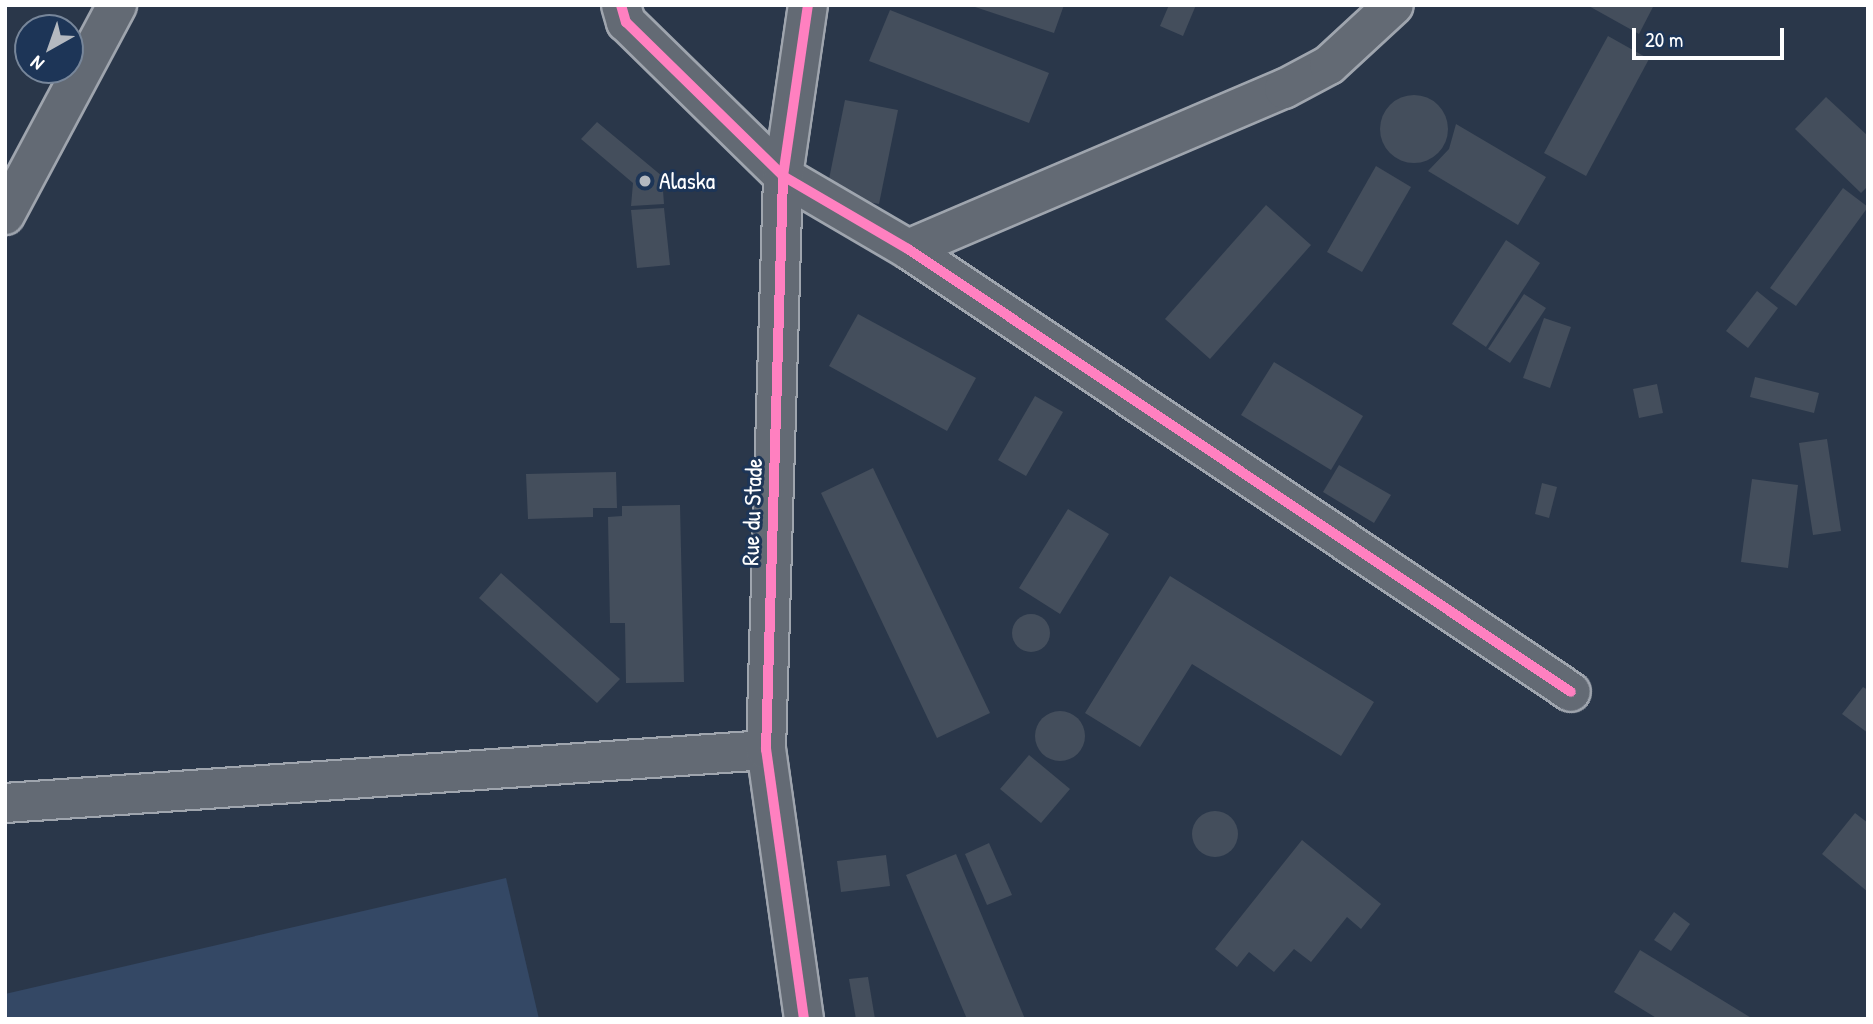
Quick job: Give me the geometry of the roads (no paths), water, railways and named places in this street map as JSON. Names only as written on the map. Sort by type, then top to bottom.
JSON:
[{"type":"street","points":[[5,215],[117,5]]},
{"type":"street","name":"Rue du Stade","points":[[804,1019],[765,750],[783,176],[808,5]]},
{"type":"street","points":[[908,249],[1284,89],[1329,65],[1394,5]]},
{"type":"street","points":[[616,11],[783,176],[908,249],[1571,692]]},
{"type":"street","points":[[5,803],[765,750]]},
{"type":"place","name":"Alaska","points":[[645,181]]}]
